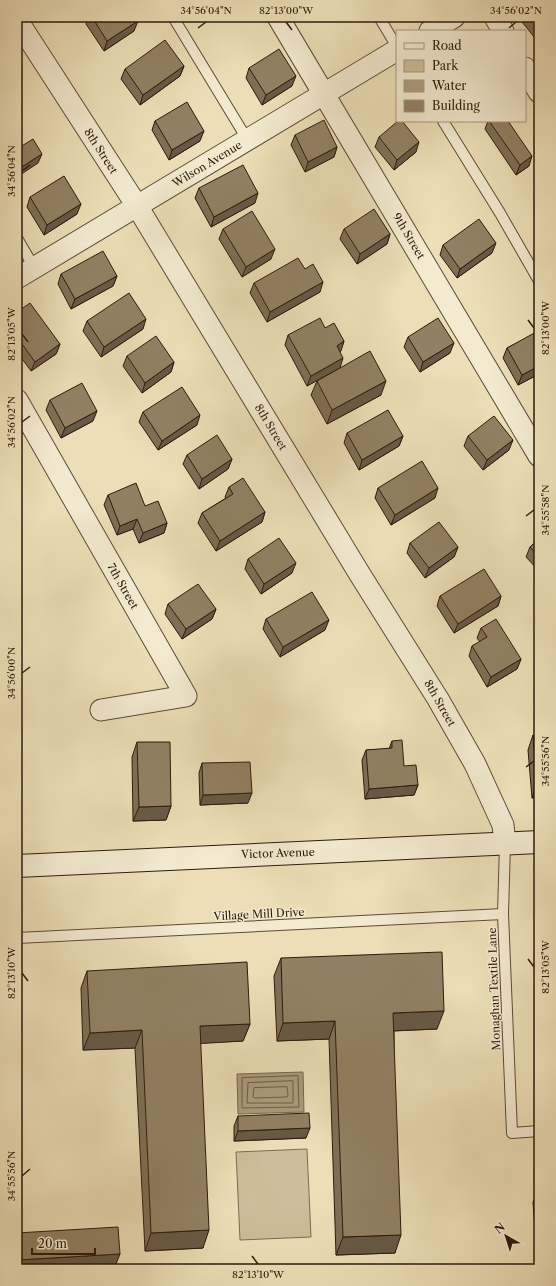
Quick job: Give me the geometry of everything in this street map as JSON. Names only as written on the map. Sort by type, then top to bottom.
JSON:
[{"type":"street","name":"9th Street","points":[[278,17],[539,456]]},
{"type":"street","points":[[432,30],[454,17]]},
{"type":"street","points":[[495,17],[502,30]]},
{"type":"street","name":"8th Street","points":[[17,20],[137,206],[359,573],[438,700],[475,764],[503,826],[505,844]]},
{"type":"street","name":"Wilson Avenue","points":[[26,274],[247,139],[396,51]]},
{"type":"street","points":[[526,70],[539,92]]},
{"type":"street","name":"7th Street","points":[[17,400],[186,696],[101,710]]},
{"type":"street","name":"Victor Avenue","points":[[17,866],[539,842]]},
{"type":"lane","points":[[173,17],[247,139]]},
{"type":"lane","points":[[379,17],[396,45]]},
{"type":"lane","points":[[444,122],[500,213],[539,281]]},
{"type":"lane","points":[[17,238],[26,274]]},
{"type":"lane","name":"Monaghan Textile Lane","points":[[505,844],[503,914],[512,1132],[539,1131]]},
{"type":"lane","name":"Village Mill Drive","points":[[17,938],[503,914]]},
{"type":"green space","points":[[307,1149],[311,1237],[240,1240],[236,1152]]},
{"type":"water","points":[[303,1072],[304,1112],[238,1114],[237,1074]]},
{"type":"building","points":[[92,17],[135,17],[138,21],[107,41]]},
{"type":"building","points":[[529,17],[539,17],[539,29]]},
{"type":"building","points":[[165,40],[184,66],[143,95],[125,69]]},
{"type":"building","points":[[279,49],[296,76],[266,95],[249,68]]},
{"type":"building","points":[[187,102],[204,131],[172,150],[155,121]]},
{"type":"building","points":[[324,120],[337,147],[308,162],[295,135]]},
{"type":"building","points":[[397,122],[403,122],[419,142],[397,160],[379,137]]},
{"type":"building","points":[[490,122],[509,122],[532,156],[520,165]]},
{"type":"building","points":[[33,139],[42,154],[17,170],[17,149]]},
{"type":"building","points":[[243,165],[258,193],[214,217],[199,188]]},
{"type":"building","points":[[64,176],[81,204],[47,225],[30,197]]},
{"type":"building","points":[[374,209],[390,234],[360,254],[344,229]]},
{"type":"building","points":[[252,211],[275,249],[246,267],[223,229]]},
{"type":"building","points":[[479,219],[496,243],[460,269],[443,245]]},
{"type":"building","points":[[103,251],[117,276],[75,299],[61,274]]},
{"type":"building","points":[[298,258],[305,269],[313,264],[323,282],[270,312],[254,283]]},
{"type":"building","points":[[129,293],[146,319],[104,347],[87,321]]},
{"type":"building","points":[[30,303],[60,344],[35,362],[17,337],[17,312]]},
{"type":"building","points":[[320,318],[325,328],[334,323],[344,341],[337,346],[343,358],[311,376],[288,335]]},
{"type":"building","points":[[438,318],[454,343],[423,362],[408,337]]},
{"type":"building","points":[[538,331],[539,366],[522,375],[507,348]]},
{"type":"building","points":[[156,336],[174,362],[145,383],[127,356]]},
{"type":"building","points":[[370,351],[386,381],[332,410],[317,381]]},
{"type":"building","points":[[82,383],[97,411],[65,428],[50,400]]},
{"type":"building","points":[[182,387],[200,415],[162,441],[143,412]]},
{"type":"building","points":[[388,410],[403,436],[362,460],[347,433]]},
{"type":"building","points":[[494,416],[513,440],[487,460],[468,436]]},
{"type":"building","points":[[217,435],[232,459],[202,479],[187,455]]},
{"type":"building","points":[[422,461],[438,488],[395,515],[378,488]]},
{"type":"building","points":[[243,478],[265,512],[220,541],[202,513],[233,494],[229,487]]},
{"type":"building","points":[[136,483],[145,506],[158,501],[167,523],[143,533],[137,519],[120,526],[108,495]]},
{"type":"building","points":[[439,522],[458,547],[429,568],[410,543]]},
{"type":"building","points":[[279,538],[296,563],[264,584],[248,559]]},
{"type":"building","points":[[539,539],[539,557],[530,547]]},
{"type":"building","points":[[484,569],[501,596],[458,624],[440,596]]},
{"type":"building","points":[[198,584],[216,609],[186,629],[168,604]]},
{"type":"building","points":[[312,592],[329,620],[283,647],[266,619]]},
{"type":"building","points":[[496,619],[521,659],[491,677],[472,646],[487,637],[481,628]]},
{"type":"building","points":[[533,735],[539,735],[539,783],[537,783]]},
{"type":"building","points":[[402,740],[404,766],[416,765],[418,785],[369,789],[366,750],[392,748],[392,741]]},
{"type":"building","points":[[137,742],[170,742],[171,806],[139,807]]},
{"type":"building","points":[[250,762],[252,793],[203,795],[202,763]]},
{"type":"building","points":[[442,952],[444,1011],[393,1013],[401,1235],[343,1237],[335,1021],[283,1023],[281,958]]},
{"type":"building","points":[[247,962],[250,1024],[200,1026],[209,1230],[151,1233],[142,1030],[90,1033],[87,971]]},
{"type":"building","points":[[309,1113],[310,1128],[238,1131],[238,1116]]},
{"type":"building","points":[[537,1192],[539,1192],[539,1231]]},
{"type":"building","points":[[118,1227],[120,1254],[17,1260],[17,1233]]}]
